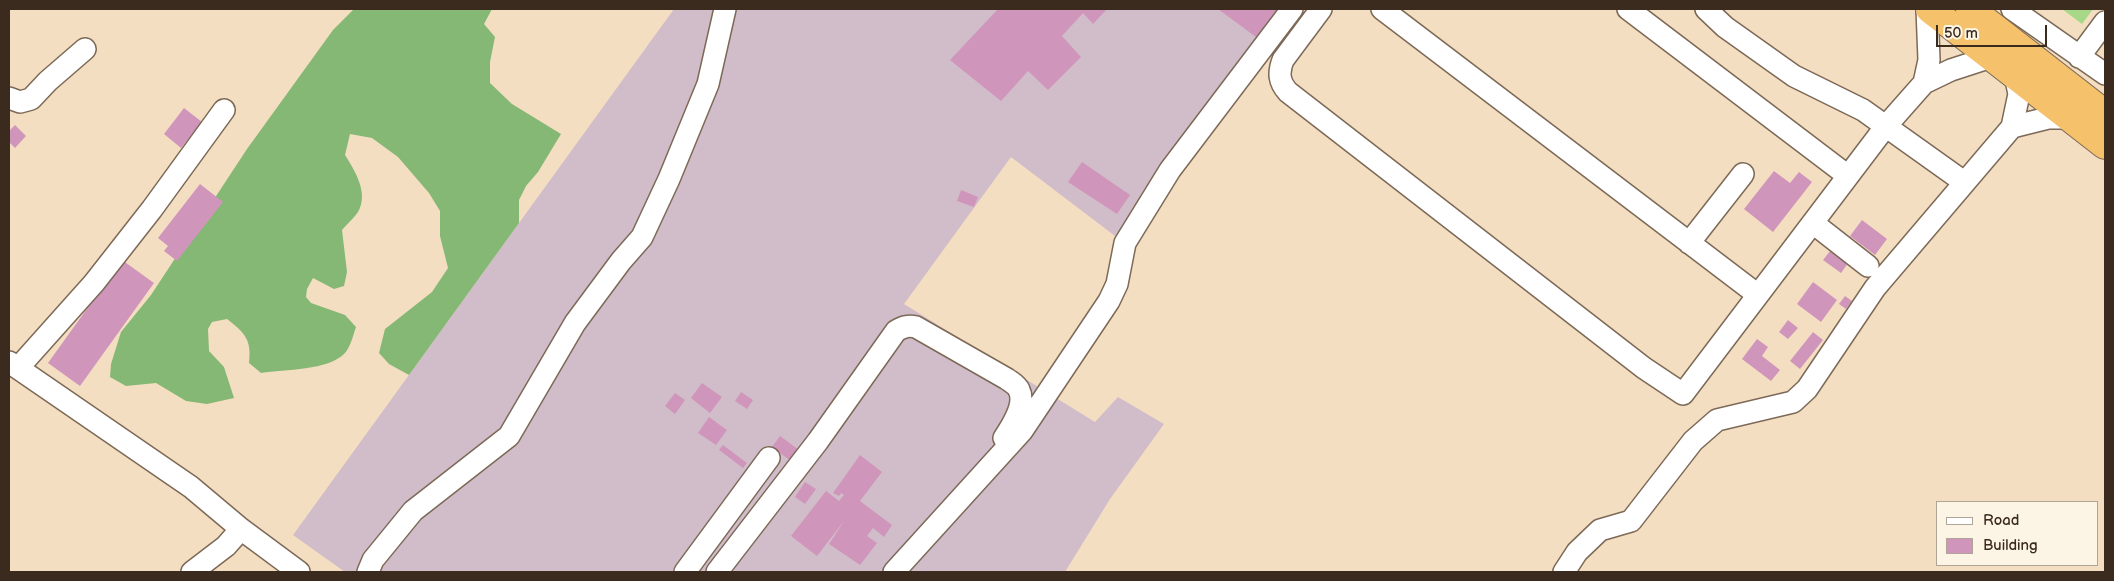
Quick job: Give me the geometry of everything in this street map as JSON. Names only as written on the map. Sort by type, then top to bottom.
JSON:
[{"type":"highway","points":[[1929,9],[2105,145]]},
{"type":"highway","points":[[1970,9],[2105,114]]},
{"type":"street","points":[[368,572],[373,560],[413,511],[509,436],[575,323],[621,261],[642,237],[669,180],[708,84],[725,9]]},
{"type":"street","points":[[894,572],[1022,431],[1109,301],[1116,284],[1125,243],[1170,170],[1292,9]]},
{"type":"street","points":[[1321,9],[1283,60],[1280,68],[1281,80],[1288,92],[1644,368],[1683,394],[1886,126],[1924,83],[1951,70],[1991,57]]},
{"type":"street","points":[[1382,9],[1758,295]]},
{"type":"street","points":[[1628,9],[1848,176]]},
{"type":"street","points":[[1706,9],[1725,27],[1794,76],[1863,110],[1964,182]]},
{"type":"street","points":[[1924,83],[1929,60],[1929,9]]},
{"type":"street","points":[[2012,9],[2105,74]]},
{"type":"street","points":[[2079,57],[2105,22]]},
{"type":"street","points":[[9,98],[20,102],[31,99],[48,81],[85,50]]},
{"type":"street","points":[[1564,572],[1577,552],[1600,530],[1631,521],[1693,441],[1717,420],[1792,402],[1807,389],[1876,288],[2012,127],[2019,94],[2015,75]]},
{"type":"street","points":[[224,110],[152,209],[94,283],[14,365],[191,487],[241,529],[299,572]]},
{"type":"street","points":[[2012,127],[2048,118],[2070,118]]},
{"type":"street","points":[[1689,243],[1743,174]]},
{"type":"street","points":[[1813,223],[1868,266]]},
{"type":"street","points":[[718,572],[818,441],[896,331],[902,327],[909,325],[916,327],[1007,379],[1018,388],[1021,398],[1012,425],[974,484]]},
{"type":"street","points":[[685,572],[769,458]]},
{"type":"street","points":[[192,572],[226,546],[241,529]]},
{"type":"shaded area","points":[[674,9],[1286,9],[1115,236],[1011,157],[904,304],[1095,422],[1118,397],[1164,424],[1110,499],[1065,572],[345,572],[293,535]]},
{"type":"green space","points":[[354,9],[492,9],[484,24],[495,37],[490,62],[490,83],[512,104],[561,134],[538,172],[526,186],[519,200],[519,223],[409,375],[389,364],[379,353],[385,329],[432,292],[448,268],[440,236],[440,211],[429,193],[398,157],[372,138],[350,134],[345,155],[359,182],[362,197],[358,212],[342,230],[347,272],[344,286],[334,289],[313,278],[307,289],[306,297],[311,303],[345,315],[356,327],[345,353],[337,359],[317,366],[261,373],[249,363],[248,343],[243,333],[227,319],[212,322],[208,329],[209,351],[224,367],[234,398],[207,404],[186,401],[156,383],[126,386],[110,377],[111,364],[121,332],[151,295],[247,149],[333,30]]},
{"type":"green space","points":[[2062,9],[2093,9],[2082,24]]},
{"type":"building","points":[[998,9],[1107,9],[1093,24],[1083,13],[1062,36],[1081,57],[1048,90],[1028,71],[1001,101],[950,60]]},
{"type":"building","points":[[1218,9],[1277,9],[1256,37]]},
{"type":"building","points":[[184,108],[202,122],[181,148],[164,134]]},
{"type":"building","points":[[15,125],[26,136],[15,148],[9,142],[9,131]]},
{"type":"building","points":[[1082,162],[1130,195],[1117,214],[1068,182]]},
{"type":"building","points":[[1774,171],[1790,183],[1799,172],[1812,182],[1773,232],[1744,209]]},
{"type":"building","points":[[200,184],[223,202],[177,261],[164,251],[168,246],[158,238]]},
{"type":"building","points":[[961,190],[978,197],[974,207],[957,201]]},
{"type":"building","points":[[1862,220],[1887,239],[1875,255],[1850,236]]},
{"type":"building","points":[[1834,246],[1851,259],[1841,273],[1823,260]]},
{"type":"building","points":[[122,260],[154,283],[80,386],[48,363]]},
{"type":"building","points":[[1813,282],[1837,300],[1821,322],[1797,304]]},
{"type":"building","points":[[1845,296],[1852,301],[1846,309],[1839,304]]},
{"type":"building","points":[[1788,320],[1798,328],[1788,339],[1779,332]]},
{"type":"building","points":[[1813,332],[1823,340],[1800,369],[1790,361]]},
{"type":"building","points":[[1757,339],[1768,347],[1762,356],[1780,370],[1771,381],[1742,359]]},
{"type":"building","points":[[702,383],[722,397],[710,413],[691,398]]},
{"type":"building","points":[[741,392],[753,400],[747,409],[735,401]]},
{"type":"building","points":[[675,393],[685,400],[675,414],[665,406]]},
{"type":"building","points":[[709,417],[727,430],[716,445],[698,433]]},
{"type":"building","points":[[780,436],[799,450],[791,461],[772,447]]},
{"type":"building","points":[[723,445],[747,463],[743,468],[719,450]]},
{"type":"building","points":[[860,455],[882,472],[860,501],[892,525],[884,537],[873,528],[867,536],[877,543],[860,565],[829,544],[844,521],[817,556],[791,536],[826,491],[839,501],[844,495],[841,493],[839,496],[833,493]]},
{"type":"building","points":[[805,482],[816,489],[805,504],[795,497]]}]
